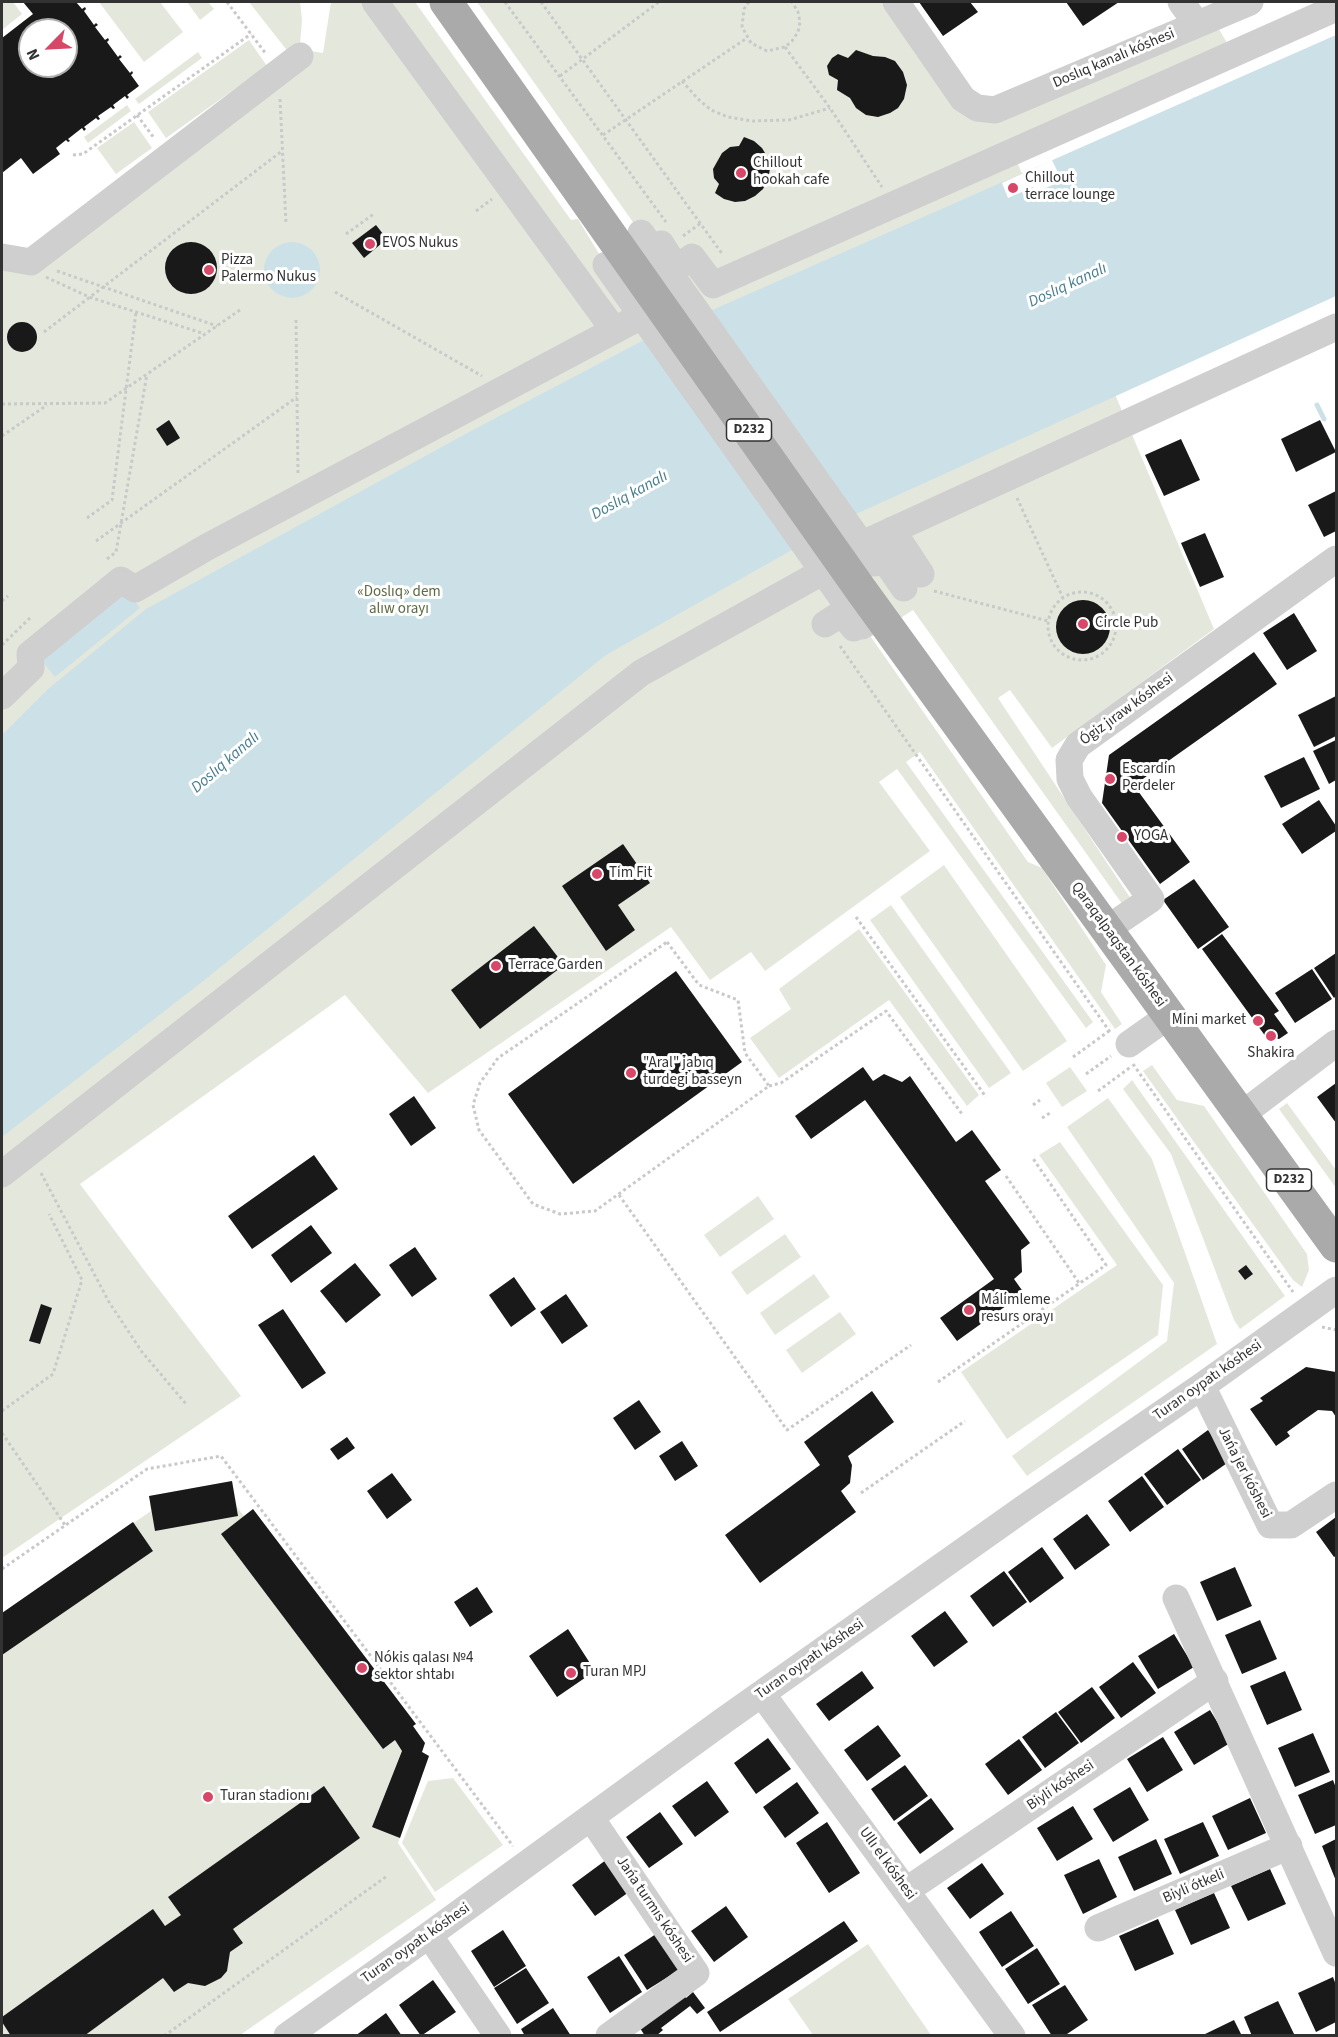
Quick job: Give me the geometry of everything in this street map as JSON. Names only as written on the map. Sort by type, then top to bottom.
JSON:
[{"type":"main road","name":"D232","points":[[446,2],[525,113],[621,268]]},
{"type":"main road","name":"Qaraqalpaqstan kóshesi","points":[[621,268],[861,590],[1336,1246]]},
{"type":"street","points":[[2,696],[31,668],[30,654],[121,580],[135,589],[207,547],[505,389],[615,318],[375,2]]},
{"type":"street","name":"Doslıq kanalı kóshesi","points":[[896,2],[963,99],[977,108],[995,110],[1250,2]]},
{"type":"street","points":[[1181,2],[1197,24]]},
{"type":"street","points":[[668,243],[712,285],[1336,8]]},
{"type":"street","points":[[2,258],[38,270],[167,157],[289,63]]},
{"type":"street","points":[[668,243],[913,586]]},
{"type":"street","points":[[621,268],[858,627],[842,613],[825,624]]},
{"type":"street","points":[[913,586],[871,540],[1336,327]]},
{"type":"street","name":"Ógiz jıraw kóshesi","points":[[1107,929],[1150,899],[1079,797],[1070,779],[1069,760],[1078,745],[1336,560]]},
{"type":"street","points":[[2,1174],[641,673],[815,576]]},
{"type":"street","points":[[1121,1048],[1170,1015]]},
{"type":"street","points":[[1241,1114],[1336,1043]]},
{"type":"street","name":"Turan oypatı kóshesi","points":[[287,2036],[762,1694],[1336,1290]]},
{"type":"street","name":"Jańa jer kóshesi","points":[[1202,1386],[1270,1525],[1291,1524],[1336,1495]]},
{"type":"street","points":[[1176,1598],[1290,1846],[1336,1953]]},
{"type":"street","name":"Biyli kóshesi","points":[[907,1890],[1215,1681]]},
{"type":"street","name":"Ullı el kóshesi","points":[[762,1694],[1012,2036]]},
{"type":"street","name":"Jańa turmıs kóshesi","points":[[591,1818],[696,1973],[609,2036]]},
{"type":"street","name":"Biyli ótkeli","points":[[1098,1928],[1290,1846]]},
{"type":"street","points":[[429,1935],[498,2036]]},
{"type":"path","points":[[227,2],[251,34],[289,63],[282,151],[286,223]]},
{"type":"path","points":[[505,2],[603,135],[668,243],[701,223]]},
{"type":"path","points":[[541,2],[736,273]]},
{"type":"path","points":[[560,76],[659,2]]},
{"type":"path","points":[[749,2],[744,9],[742,27],[747,38],[758,48],[767,51],[785,47],[798,32],[800,22],[794,2]]},
{"type":"path","points":[[73,155],[83,154],[251,34]]},
{"type":"path","points":[[603,135],[747,38]]},
{"type":"path","points":[[785,47],[830,108],[894,206]]},
{"type":"path","points":[[682,81],[711,110],[728,117],[752,121],[789,120],[830,108]]},
{"type":"path","points":[[137,115],[167,157]]},
{"type":"path","points":[[44,332],[282,151]]},
{"type":"path","points":[[346,234],[375,213]]},
{"type":"path","points":[[38,270],[103,287],[217,326]]},
{"type":"path","points":[[38,270],[89,297],[205,334]]},
{"type":"path","points":[[335,292],[505,389]]},
{"type":"path","points":[[2,404],[105,403],[240,310]]},
{"type":"path","points":[[87,518],[112,500],[136,312]]},
{"type":"path","points":[[296,320],[298,500]]},
{"type":"path","points":[[107,559],[116,552],[147,374]]},
{"type":"path","points":[[96,541],[122,520],[297,397]]},
{"type":"path","points":[[2,436],[48,405]]},
{"type":"path","points":[[1008,477],[1062,598]]},
{"type":"path","points":[[913,586],[1048,621]]},
{"type":"path","points":[[1085,592],[1096,594],[1106,601],[1116,621],[1116,632],[1112,643],[1096,658],[1085,661],[1074,660],[1055,648],[1050,638],[1048,621],[1054,605],[1062,598],[1073,593],[1085,592]]},
{"type":"path","points":[[2,601],[8,596]]},
{"type":"path","points":[[2,645],[30,618]]},
{"type":"path","points":[[825,624],[1294,1292]]},
{"type":"path","points":[[856,917],[986,1097]]},
{"type":"path","points":[[769,1086],[745,1053],[738,1000],[699,985],[667,942],[498,1058],[480,1083],[473,1105],[479,1130],[533,1203],[560,1214],[595,1211],[769,1086],[781,1083],[886,1011],[962,1114]]},
{"type":"path","points":[[1073,1057],[1121,1048]]},
{"type":"path","points":[[1086,1074],[1121,1048]]},
{"type":"path","points":[[1098,1091],[1121,1048]]},
{"type":"path","points":[[1033,1105],[1040,1100]]},
{"type":"path","points":[[1042,1118],[1050,1113]]},
{"type":"path","points":[[30,1152],[109,1302],[142,1352],[186,1404]]},
{"type":"path","points":[[938,1382],[1106,1265],[1032,1157]]},
{"type":"path","points":[[1006,1176],[1079,1283]]},
{"type":"path","points":[[619,1194],[787,1430],[911,1345]]},
{"type":"path","points":[[2,1411],[53,1374],[82,1280],[49,1214]]},
{"type":"path","points":[[1318,1326],[1336,1330]]},
{"type":"path","points":[[861,1493],[965,1421]]},
{"type":"path","points":[[2,1433],[65,1525]]},
{"type":"path","points":[[2,1569],[147,1469],[221,1456],[527,1864]]},
{"type":"path","points":[[164,2036],[387,1876]]},
{"type":"green space","points":[[2,2],[13,2],[22,14],[2,30]]},
{"type":"green space","points":[[99,2],[160,2],[183,32],[144,62]]},
{"type":"green space","points":[[187,2],[208,2],[214,9],[200,20]]},
{"type":"green space","points":[[249,2],[300,2],[302,20],[300,44],[289,53]]},
{"type":"green space","name":"«Doslıq» dem alıw orayı","points":[[331,2],[415,2],[571,220],[578,219],[601,257],[649,224],[646,220],[638,226],[635,225],[477,2],[887,2],[967,114],[1217,26],[1230,48],[1010,145],[1214,629],[1052,748],[1010,690],[998,698],[1131,899],[1123,905],[913,610],[871,637],[1028,862],[1042,868],[1106,965],[1101,992],[1122,1024],[1115,1029],[920,752],[906,762],[1093,1022],[1086,1028],[897,769],[879,782],[930,851],[765,971],[751,952],[710,980],[671,927],[428,1093],[345,995],[80,1184],[241,1396],[2,1558],[2,272],[299,49],[323,53]]},
{"type":"green space","points":[[249,40],[267,66],[166,138],[148,112]]},
{"type":"green space","points":[[198,52],[202,58],[139,104],[135,99]]},
{"type":"green space","points":[[127,105],[131,111],[88,143],[84,137]]},
{"type":"green space","points":[[134,122],[152,148],[116,174],[97,148]]},
{"type":"green space","points":[[944,865],[1067,1041],[1023,1071],[900,897]]},
{"type":"green space","points":[[891,905],[1011,1073],[989,1088],[870,920]]},
{"type":"green space","points":[[859,929],[979,1095],[967,1106],[889,1000],[779,1078],[750,1038],[791,1009],[779,989]]},
{"type":"green space","points":[[1152,1065],[1177,1100],[1204,1106],[1307,1254],[1309,1270],[1302,1287],[1293,1280],[1143,1071]]},
{"type":"green space","points":[[1070,1067],[1087,1091],[1062,1107],[1046,1083]]},
{"type":"green space","points":[[1132,1080],[1285,1296],[1240,1329],[1234,1320],[1171,1154],[1123,1089]]},
{"type":"green space","points":[[1108,1098],[1152,1159],[1217,1344],[1027,1476],[1012,1456],[1167,1341],[1174,1283],[1067,1127]]},
{"type":"green space","points":[[1287,1103],[1336,1170],[1336,1188],[1279,1109]]},
{"type":"green space","points":[[1060,1142],[1163,1285],[1158,1335],[1007,1439],[961,1372],[1117,1265],[1039,1155]]},
{"type":"green space","points":[[758,1196],[774,1219],[720,1257],[704,1235]]},
{"type":"green space","points":[[785,1234],[801,1257],[747,1295],[731,1272]]},
{"type":"green space","points":[[814,1274],[830,1297],[775,1335],[760,1313]]},
{"type":"green space","points":[[840,1312],[856,1334],[802,1373],[786,1350]]},
{"type":"green space","name":"Turan stadionı","points":[[232,1481],[237,1507],[244,1516],[253,1509],[416,1724],[413,1726],[425,1743],[422,1752],[429,1756],[398,1843],[436,1900],[240,2035],[2,2035],[2,1613],[151,1511],[149,1496]]},
{"type":"green space","points":[[453,1778],[503,1845],[435,1892],[402,1843],[428,1781]]},
{"type":"green space","points":[[868,1944],[931,2035],[813,2035],[788,1999]]},
{"type":"water","name":"Doslıq kanalı","points":[[1336,35],[1336,296],[854,515],[606,655],[202,982],[2,1137],[2,735],[48,689],[146,609],[469,432],[642,341]]},
{"type":"water","points":[[286,242],[298,242],[308,246],[316,254],[320,270],[316,286],[308,294],[298,298],[286,298],[276,294],[268,286],[264,276],[264,264],[268,254],[276,246]]},
{"type":"water","points":[[123,587],[140,608],[55,677],[38,656]]},
{"type":"pier","points":[[1052,160],[1062,181],[1036,192],[1033,187],[1008,198],[1002,183]]},
{"type":"building","points":[[23,2],[76,2],[82,9],[85,7],[84,11],[94,25],[96,23],[98,25],[95,27],[105,40],[108,38],[107,42],[118,57],[120,55],[122,57],[119,59],[130,73],[132,71],[131,75],[139,86],[127,95],[129,97],[127,99],[125,96],[113,105],[115,108],[111,107],[98,116],[100,119],[96,118],[84,127],[86,129],[84,131],[82,128],[68,139],[70,141],[66,140],[56,148],[60,154],[33,174],[21,158],[2,173],[2,38],[18,26],[18,78],[78,78],[78,18],[28,18],[33,14]]},
{"type":"building","points":[[919,2],[970,2],[978,12],[943,36]]},
{"type":"building","points":[[1066,2],[1119,2],[1083,26]]},
{"type":"building","points":[[856,50],[895,61],[903,72],[907,85],[904,99],[898,108],[878,117],[866,115],[856,108],[850,98],[837,90],[838,80],[829,75],[827,66],[838,54],[848,58]]},
{"type":"building","name":"Chillout hookah cafe","points":[[744,137],[754,141],[762,148],[768,158],[770,169],[763,189],[745,201],[735,202],[715,193],[719,184],[714,178],[713,169],[722,153],[730,147],[739,146]]},
{"type":"building","points":[[376,225],[387,239],[364,258],[352,243]]},
{"type":"building","points":[[191,242],[201,244],[209,250],[215,258],[217,268],[215,278],[209,286],[201,292],[191,294],[181,292],[173,286],[167,278],[165,268],[167,258],[173,250],[181,244]]},
{"type":"building","points":[[22,322],[33,326],[37,337],[33,348],[22,352],[11,348],[7,337],[11,326]]},
{"type":"building","points":[[169,420],[180,438],[167,446],[156,429]]},
{"type":"building","points":[[1320,420],[1336,452],[1296,472],[1281,439]]},
{"type":"building","points":[[1181,439],[1200,480],[1164,496],[1145,455]]},
{"type":"building","points":[[1336,491],[1336,531],[1324,537],[1308,505]]},
{"type":"building","points":[[1205,533],[1224,577],[1200,587],[1181,543]]},
{"type":"building","name":"Circle Pub","points":[[1078,600],[1088,600],[1102,608],[1108,617],[1110,627],[1108,637],[1102,646],[1088,654],[1078,654],[1061,642],[1056,632],[1056,622],[1068,605]]},
{"type":"building","points":[[1294,613],[1317,651],[1287,670],[1263,633]]},
{"type":"building","points":[[1254,652],[1277,684],[1140,781],[1138,791],[1190,862],[1160,884],[1102,803],[1109,755]]},
{"type":"building","points":[[1336,696],[1336,736],[1314,747],[1298,715]]},
{"type":"building","points":[[1336,740],[1336,780],[1329,784],[1313,751]]},
{"type":"building","points":[[1304,757],[1320,789],[1281,808],[1264,776]]},
{"type":"building","points":[[1319,800],[1336,826],[1336,831],[1302,854],[1282,824]]},
{"type":"building","points":[[623,844],[650,883],[618,905],[635,930],[606,951],[562,886]]},
{"type":"building","points":[[1194,879],[1229,927],[1198,949],[1163,900]]},
{"type":"building","points":[[534,926],[564,965],[480,1029],[451,990]]},
{"type":"building","points":[[1222,934],[1279,1011],[1274,1014],[1288,1033],[1279,1039],[1266,1037],[1202,949]]},
{"type":"building","points":[[1336,953],[1336,996],[1334,998],[1314,968]]},
{"type":"building","points":[[1312,969],[1332,999],[1295,1023],[1275,993]]},
{"type":"building","name":"\"Aral\" jabıq turdegi basseyn","points":[[676,971],[742,1062],[573,1184],[508,1094]]},
{"type":"building","points":[[863,1067],[873,1081],[884,1074],[902,1082],[910,1076],[956,1142],[972,1130],[1001,1170],[985,1181],[1030,1243],[1021,1250],[1022,1272],[1014,1279],[1024,1293],[957,1341],[940,1318],[994,1279],[865,1100],[811,1139],[795,1116]]},
{"type":"building","points":[[1336,1083],[1336,1123],[1317,1097]]},
{"type":"building","points":[[414,1096],[436,1128],[411,1146],[389,1114]]},
{"type":"building","points":[[314,1155],[338,1189],[252,1249],[228,1216]]},
{"type":"building","points":[[311,1225],[332,1253],[291,1283],[271,1255]]},
{"type":"building","points":[[415,1247],[437,1279],[412,1297],[389,1265]]},
{"type":"building","points":[[355,1263],[381,1295],[346,1323],[320,1291]]},
{"type":"building","points":[[1246,1265],[1253,1274],[1245,1280],[1238,1271]]},
{"type":"building","points":[[514,1277],[536,1309],[511,1327],[489,1295]]},
{"type":"building","points":[[566,1294],[588,1326],[562,1344],[540,1312]]},
{"type":"building","points":[[41,1304],[52,1308],[40,1344],[29,1341]]},
{"type":"building","points":[[283,1309],[326,1373],[302,1389],[258,1325]]},
{"type":"building","points":[[1306,1367],[1336,1372],[1336,1417],[1332,1411],[1318,1410],[1287,1432],[1290,1436],[1276,1446],[1250,1409],[1263,1401],[1260,1398]]},
{"type":"building","points":[[872,1391],[894,1422],[848,1456],[852,1465],[850,1483],[841,1491],[856,1512],[760,1583],[725,1535],[820,1465],[804,1442]]},
{"type":"building","points":[[639,1400],[661,1432],[635,1450],[613,1418]]},
{"type":"building","points":[[1208,1430],[1230,1461],[1203,1480],[1182,1449]]},
{"type":"building","points":[[347,1437],[355,1448],[338,1460],[330,1449]]},
{"type":"building","points":[[682,1441],[698,1466],[675,1481],[659,1456]]},
{"type":"building","points":[[1178,1449],[1201,1480],[1167,1505],[1144,1474]]},
{"type":"building","points":[[392,1473],[412,1500],[387,1519],[367,1491]]},
{"type":"building","points":[[1142,1476],[1164,1507],[1130,1532],[1108,1501]]},
{"type":"building","points":[[232,1481],[238,1516],[155,1531],[149,1496]]},
{"type":"building","points":[[253,1509],[416,1724],[413,1726],[425,1743],[422,1752],[429,1756],[400,1838],[372,1827],[402,1751],[395,1740],[383,1749],[221,1534]]},
{"type":"building","points":[[1087,1514],[1110,1545],[1075,1570],[1053,1539]]},
{"type":"building","points":[[1336,1517],[1336,1556],[1334,1557],[1316,1532]]},
{"type":"building","points":[[133,1522],[153,1551],[2,1655],[2,1613]]},
{"type":"building","points":[[1042,1547],[1064,1578],[1030,1603],[1008,1572]]},
{"type":"building","points":[[1235,1567],[1252,1606],[1217,1621],[1200,1582]]},
{"type":"building","points":[[1004,1571],[1027,1602],[993,1627],[970,1596]]},
{"type":"building","points":[[477,1587],[493,1612],[470,1627],[454,1602]]},
{"type":"building","points":[[945,1611],[968,1642],[934,1667],[911,1636]]},
{"type":"building","points":[[1260,1620],[1277,1659],[1242,1674],[1225,1635]]},
{"type":"building","points":[[568,1629],[595,1671],[557,1697],[529,1656]]},
{"type":"building","points":[[1174,1634],[1194,1667],[1158,1689],[1138,1656]]},
{"type":"building","points":[[1133,1662],[1156,1693],[1121,1718],[1099,1687]]},
{"type":"building","points":[[862,1671],[874,1688],[829,1721],[816,1704]]},
{"type":"building","points":[[1285,1671],[1302,1710],[1267,1725],[1250,1686]]},
{"type":"building","points":[[1092,1687],[1115,1718],[1081,1743],[1058,1712]]},
{"type":"building","points":[[1210,1710],[1230,1743],[1194,1765],[1174,1732]]},
{"type":"building","points":[[1056,1712],[1079,1743],[1045,1768],[1022,1737]]},
{"type":"building","points":[[878,1725],[901,1756],[867,1781],[844,1750]]},
{"type":"building","points":[[1313,1733],[1330,1772],[1295,1787],[1278,1748]]},
{"type":"building","points":[[1163,1737],[1183,1770],[1147,1792],[1127,1759]]},
{"type":"building","points":[[768,1738],[791,1769],[756,1794],[734,1763]]},
{"type":"building","points":[[1019,1739],[1042,1770],[1008,1795],[985,1764]]},
{"type":"building","points":[[905,1765],[928,1796],[894,1821],[871,1789]]},
{"type":"building","points":[[1333,1780],[1336,1788],[1336,1825],[1315,1834],[1298,1795]]},
{"type":"building","points":[[707,1781],[729,1812],[695,1837],[672,1806]]},
{"type":"building","points":[[797,1782],[819,1813],[785,1838],[763,1807]]},
{"type":"building","points":[[324,1786],[360,1838],[233,1929],[243,1943],[230,1952],[227,1971],[221,1978],[205,1986],[188,1983],[174,1992],[163,1978],[84,2036],[11,2036],[2,2022],[2,2017],[153,1909],[165,1926],[181,1915],[168,1897]]},
{"type":"building","points":[[1130,1787],[1149,1820],[1113,1842],[1093,1809]]},
{"type":"building","points":[[931,1798],[954,1829],[920,1854],[897,1823]]},
{"type":"building","points":[[1250,1798],[1266,1833],[1228,1850],[1212,1816]]},
{"type":"building","points":[[1073,1806],[1093,1839],[1057,1861],[1037,1828]]},
{"type":"building","points":[[660,1812],[683,1844],[649,1868],[626,1837]]},
{"type":"building","points":[[827,1822],[860,1873],[829,1893],[796,1843]]},
{"type":"building","points":[[1203,1822],[1219,1856],[1180,1874],[1164,1839]]},
{"type":"building","points":[[1156,1839],[1172,1874],[1134,1891],[1118,1857]]},
{"type":"building","points":[[1336,1839],[1336,1881],[1322,1846]]},
{"type":"building","points":[[1099,1859],[1117,1897],[1083,1914],[1064,1875]]},
{"type":"building","points":[[606,1860],[629,1892],[595,1916],[572,1885]]},
{"type":"building","points":[[982,1863],[1004,1894],[970,1919],[947,1888]]},
{"type":"building","points":[[1270,1869],[1286,1904],[1248,1921],[1231,1886]]},
{"type":"building","points":[[1214,1893],[1230,1928],[1191,1945],[1175,1910]]},
{"type":"building","points":[[726,1906],[748,1937],[714,1962],[691,1931]]},
{"type":"building","points":[[1011,1911],[1034,1946],[1002,1967],[979,1932]]},
{"type":"building","points":[[1158,1919],[1174,1954],[1135,1971],[1119,1936]]},
{"type":"building","points":[[844,1921],[858,1941],[720,2032],[707,2012]]},
{"type":"building","points":[[503,1930],[526,1966],[494,1987],[471,1951]]},
{"type":"building","points":[[656,1934],[679,1970],[647,1990],[624,1955]]},
{"type":"building","points":[[1037,1948],[1060,1984],[1028,2004],[1005,1969]]},
{"type":"building","points":[[619,1956],[642,1992],[610,2013],[587,1977]]},
{"type":"building","points":[[526,1968],[549,2003],[517,2024],[494,1988]]},
{"type":"building","points":[[1333,1977],[1336,1985],[1336,2022],[1316,2032],[1298,1993]]},
{"type":"building","points":[[433,1980],[456,2012],[421,2036],[399,2005]]},
{"type":"building","points":[[1065,1985],[1088,2020],[1064,2036],[1052,2036],[1032,2005]]},
{"type":"building","points":[[681,1992],[686,1998],[693,1992],[705,2008],[697,2014],[690,2006],[661,2028],[663,2030],[656,2036],[645,2036],[638,2025]]},
{"type":"building","points":[[1278,2001],[1295,2036],[1252,2036],[1244,2017]]},
{"type":"building","points":[[553,2008],[571,2036],[525,2036],[521,2029]]},
{"type":"building","points":[[386,2013],[402,2036],[355,2036]]},
{"type":"building","points":[[1234,2020],[1242,2036],[1201,2036]]},
{"type":"waterway","points":[[1317,405],[1324,419]]},
{"type":"place","name":"Chillout hookah cafe","points":[[741,173]]},
{"type":"place","name":"Chillout terrace lounge","points":[[1013,188]]},
{"type":"place","name":"EVOS Nukus","points":[[370,244]]},
{"type":"place","name":"Pizza Palermo Nukus","points":[[209,270]]},
{"type":"place","name":"Circle Pub","points":[[1083,624]]},
{"type":"place","name":"Escardin Perdeler","points":[[1110,779]]},
{"type":"place","name":"YOGA","points":[[1122,837]]},
{"type":"place","name":"Tim Fit","points":[[597,874]]},
{"type":"place","name":"Terrace Garden","points":[[496,966]]},
{"type":"place","name":"Mini market","points":[[1258,1021]]},
{"type":"place","name":"Shakira","points":[[1271,1036]]},
{"type":"place","name":"\"Aral\" jabıq turdegi basseyn","points":[[631,1073]]},
{"type":"place","name":"Málimleme resurs orayı","points":[[969,1310]]},
{"type":"place","name":"Nókis qalası №4 sektor shtabı","points":[[362,1668]]},
{"type":"place","name":"Turan MPJ","points":[[571,1673]]},
{"type":"place","name":"Turan stadionı","points":[[208,1797]]}]
